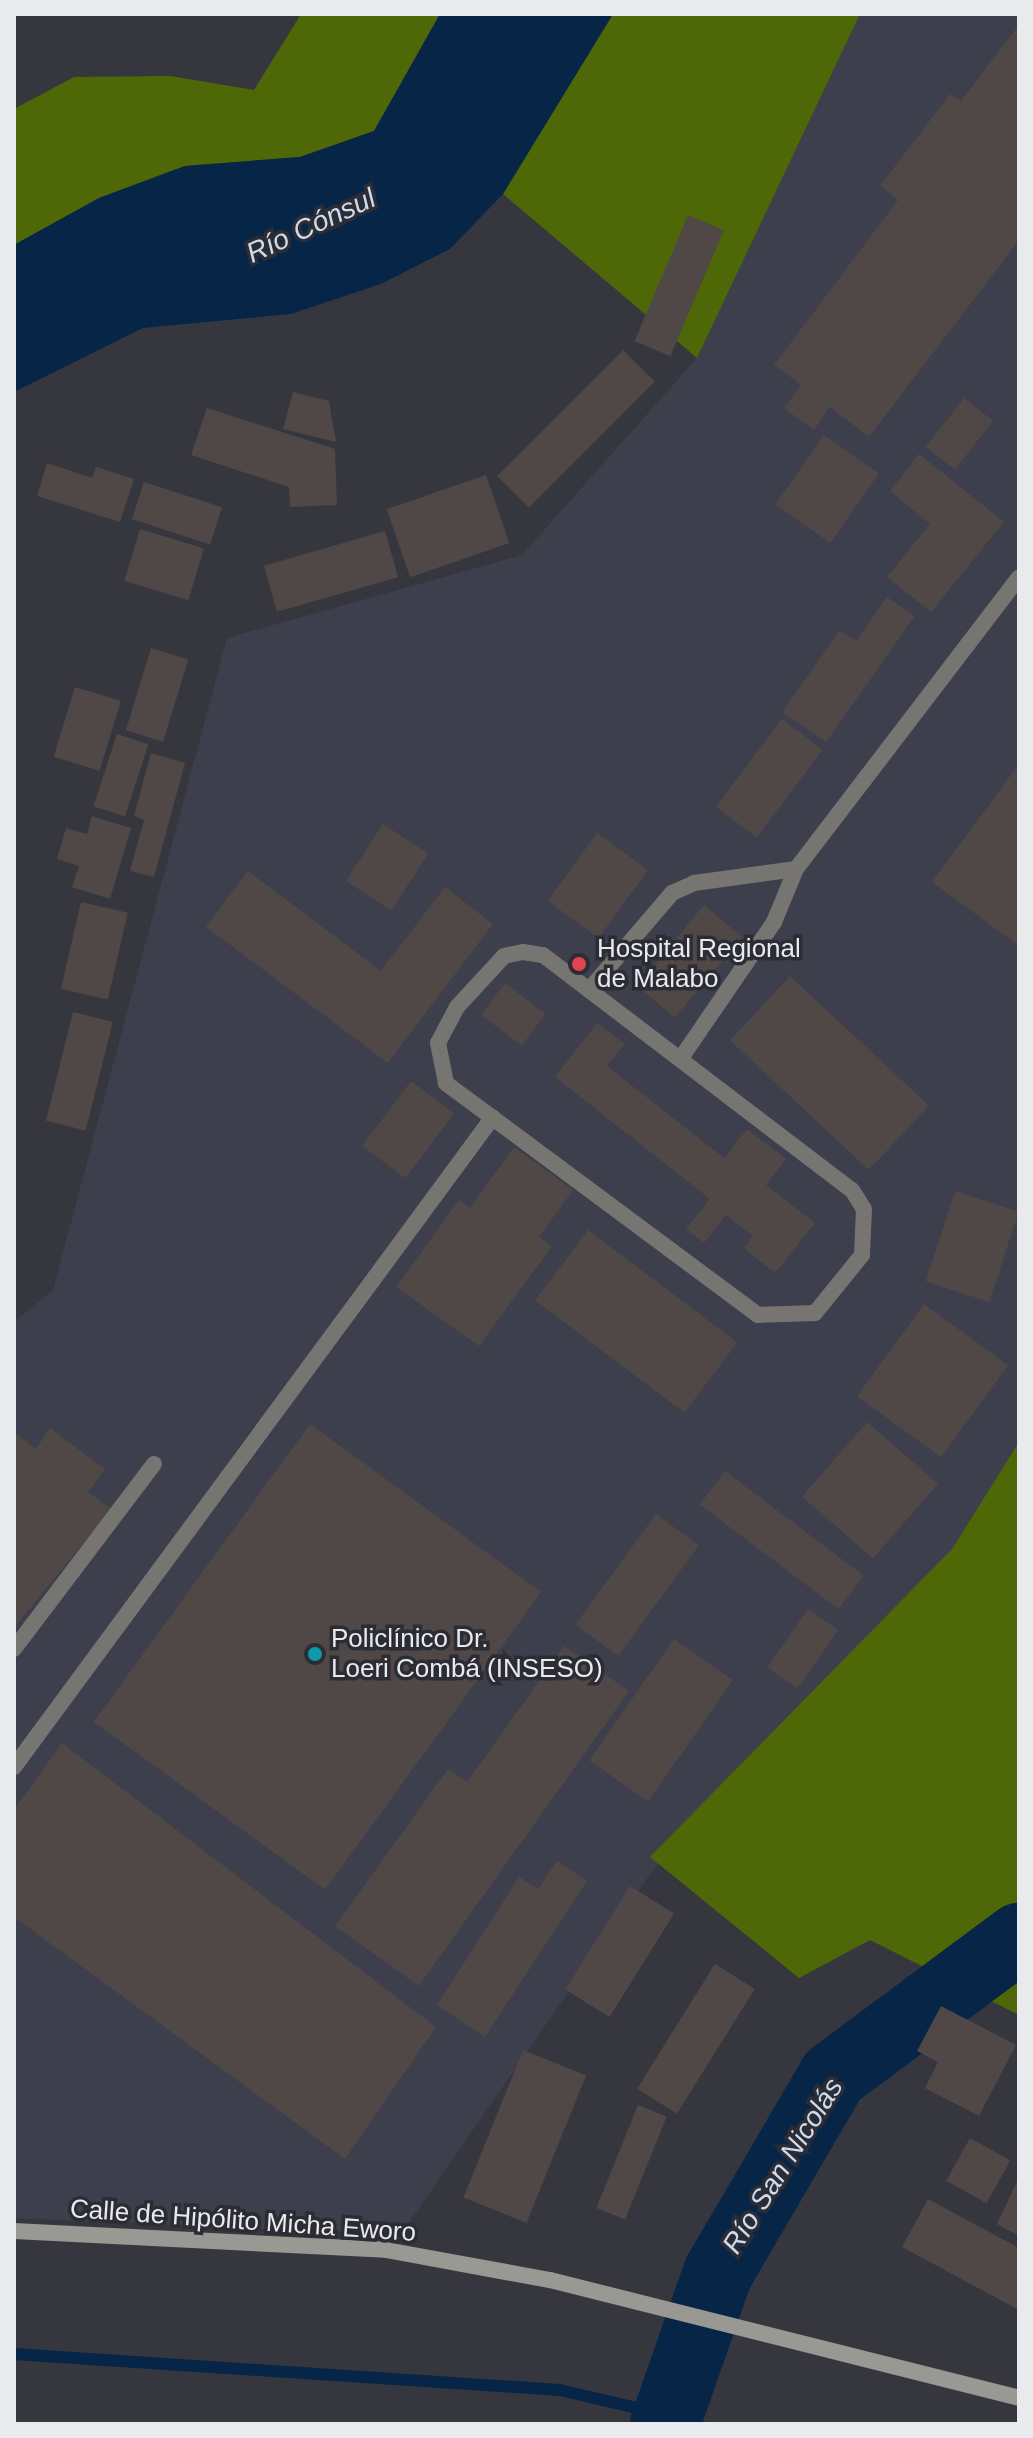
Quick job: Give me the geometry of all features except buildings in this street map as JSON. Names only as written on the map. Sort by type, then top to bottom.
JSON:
[{"type":"main road","name":"Calle de Hipólito Micha Eworo","points":[[14,2231],[386,2250],[655,2307],[1019,2398]]},
{"type":"lane","points":[[681,1058],[774,922],[796,869],[1019,577]]},
{"type":"lane","points":[[589,990],[672,893],[694,883],[796,869]]},
{"type":"lane","points":[[523,952],[543,955],[681,1058],[852,1190],[864,1209],[862,1255],[815,1313],[758,1315],[446,1083],[437,1064],[438,1043],[479,978],[504,956],[523,952]]},
{"type":"lane","points":[[14,1767],[493,1117]]},
{"type":"lane","points":[[14,1649],[154,1464]]},
{"type":"shaded area","name":"Hospital Regional de Malabo","points":[[860,14],[1019,14],[1019,1442],[952,1549],[652,1871],[401,2234],[14,2218],[14,1322],[53,1290],[227,638],[522,555],[697,358]]},
{"type":"green space","points":[[301,14],[440,14],[374,131],[300,157],[185,166],[99,198],[14,245],[14,109],[74,77],[170,76],[254,90]]},
{"type":"green space","points":[[613,14],[860,14],[697,358],[503,194]]},
{"type":"green space","points":[[1019,1442],[1019,2015],[870,1940],[799,1978],[650,1857],[952,1549]]},
{"type":"water","name":"Río Cónsul","points":[[440,14],[613,14],[503,194],[450,249],[381,284],[291,314],[143,328],[14,392],[14,245],[99,198],[185,166],[300,157],[374,131]]},
{"type":"waterway","name":"Río San Nicolás","points":[[665,2424],[718,2273],[833,2076],[1019,1938]]},
{"type":"waterway","points":[[14,2354],[560,2390],[667,2415]]},
{"type":"place","name":"Hospital Regional de Malabo","points":[[579,964]]},
{"type":"place","name":"Policlínico Dr. Loeri Combá (INSESO)","points":[[315,1654]]}]
